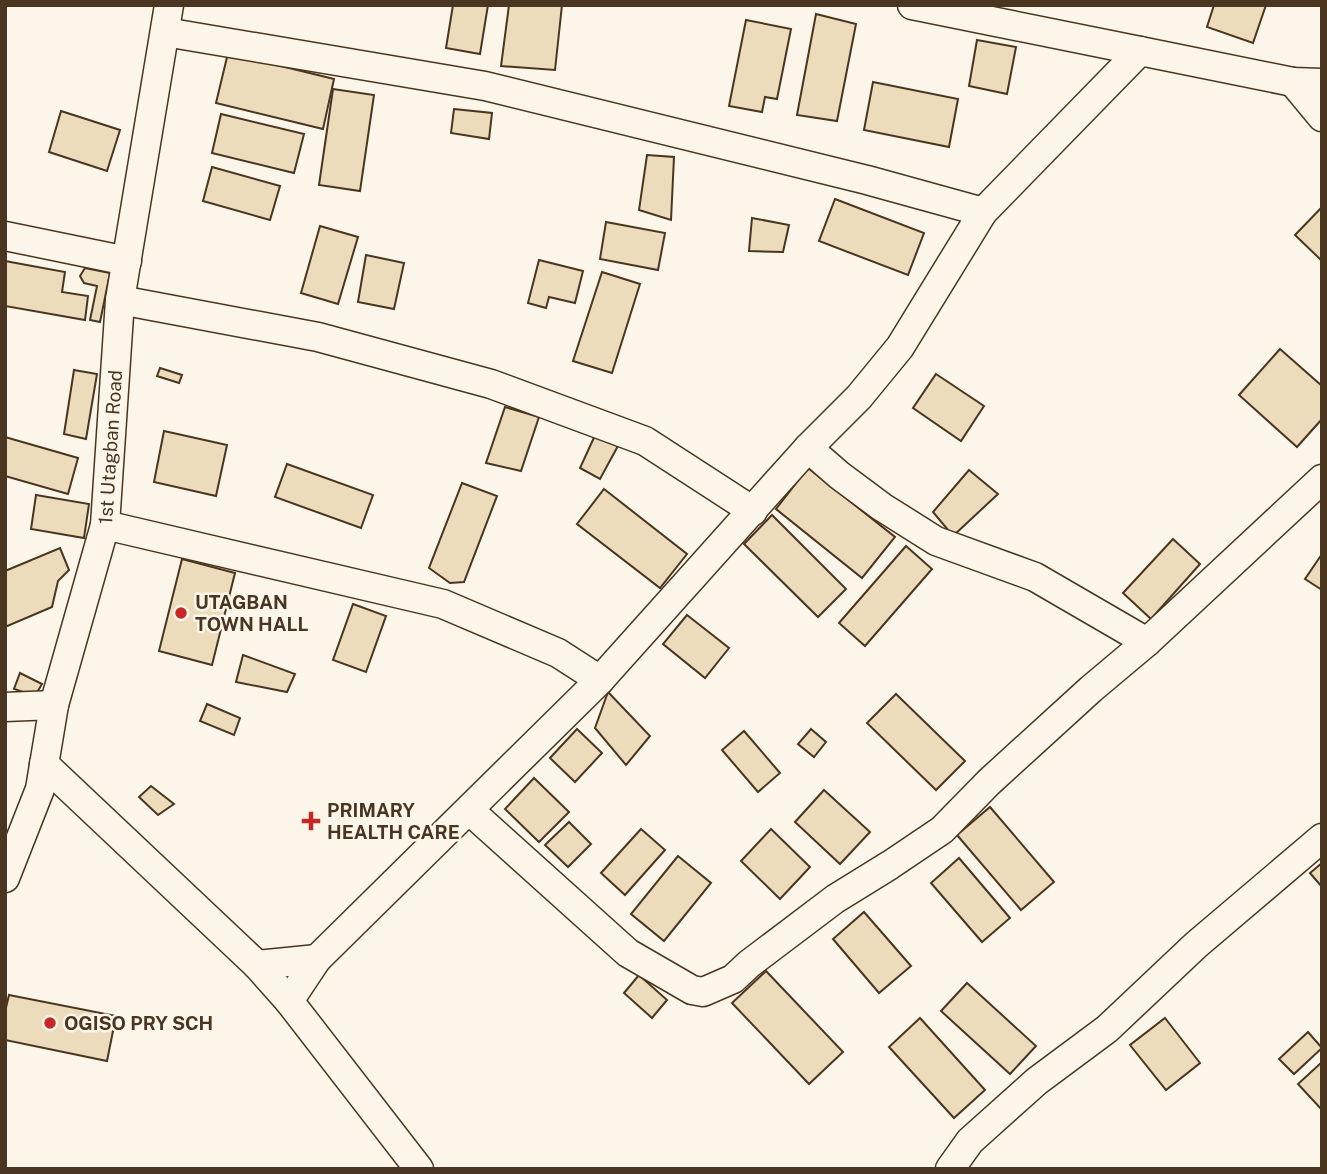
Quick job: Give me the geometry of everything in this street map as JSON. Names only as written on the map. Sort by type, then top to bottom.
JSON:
[{"type":"street","points":[[912,5],[1293,82],[1322,83]]},
{"type":"street","points":[[167,18],[485,86],[867,180],[982,212]]},
{"type":"street","name":"1st Utagban Road","points":[[5,878],[40,789],[54,705],[105,525],[120,300],[167,18]]},
{"type":"street","points":[[289,1001],[317,959],[600,680],[808,448],[859,397],[900,347],[982,212],[1140,51]]},
{"type":"street","points":[[1293,82],[1322,117]]},
{"type":"street","points":[[5,236],[127,261]]},
{"type":"street","points":[[120,300],[318,337],[491,384],[645,441],[754,511]]},
{"type":"street","points":[[808,448],[882,507],[936,541],[1035,577],[1147,642]]},
{"type":"street","points":[[469,810],[628,954],[692,990],[703,992],[733,979],[835,899],[942,830],[1051,726],[1147,642],[1322,479]]},
{"type":"street","points":[[105,525],[443,604],[558,653],[600,680]]},
{"type":"street","points":[[5,707],[54,705]]},
{"type":"street","points":[[44,764],[257,965],[289,1001],[419,1169]]},
{"type":"street","points":[[950,1169],[970,1141],[1037,1081],[1107,1029],[1196,945],[1322,838]]},
{"type":"street","points":[[257,965],[317,959]]},
{"type":"building","points":[[453,5],[488,5],[480,54],[446,48]]},
{"type":"building","points":[[509,5],[562,5],[555,70],[501,66]]},
{"type":"building","points":[[1214,5],[1266,5],[1253,43],[1207,27]]},
{"type":"building","points":[[816,14],[856,24],[837,121],[797,115]]},
{"type":"building","points":[[746,20],[791,29],[777,99],[765,97],[762,112],[729,106]]},
{"type":"building","points":[[977,40],[1016,47],[1007,94],[969,86]]},
{"type":"building","points":[[228,53],[334,79],[323,129],[216,103]]},
{"type":"building","points":[[873,82],[958,99],[949,147],[864,130]]},
{"type":"building","points":[[333,89],[374,95],[360,191],[319,185]]},
{"type":"building","points":[[454,109],[492,113],[489,139],[451,133]]},
{"type":"building","points":[[61,111],[120,130],[107,171],[49,152]]},
{"type":"building","points":[[221,114],[304,134],[294,173],[212,153]]},
{"type":"building","points":[[647,155],[674,157],[671,220],[639,210]]},
{"type":"building","points":[[212,167],[280,186],[270,220],[203,201]]},
{"type":"building","points":[[835,199],[924,233],[908,275],[819,241]]},
{"type":"building","points":[[1322,207],[1322,261],[1295,235]]},
{"type":"building","points":[[752,218],[789,225],[783,252],[749,251]]},
{"type":"building","points":[[606,222],[665,233],[658,270],[600,259]]},
{"type":"building","points":[[320,226],[358,237],[338,304],[301,293]]},
{"type":"building","points":[[366,255],[404,263],[394,309],[358,302]]},
{"type":"building","points":[[539,260],[583,271],[575,303],[549,297],[546,308],[528,303]]},
{"type":"building","points":[[5,261],[65,272],[62,292],[88,296],[85,320],[5,306]]},
{"type":"building","points":[[85,268],[110,273],[100,322],[90,320],[97,286],[84,283],[80,276]]},
{"type":"building","points":[[602,272],[640,284],[612,373],[573,361]]},
{"type":"building","points":[[1280,349],[1322,386],[1322,419],[1297,447],[1239,395]]},
{"type":"building","points":[[160,368],[182,375],[179,383],[157,376]]},
{"type":"building","points":[[74,370],[97,374],[86,439],[64,434]]},
{"type":"building","points":[[936,374],[984,406],[961,441],[913,408]]},
{"type":"building","points":[[505,407],[539,417],[521,471],[486,463]]},
{"type":"building","points":[[164,431],[227,445],[216,496],[154,482]]},
{"type":"building","points":[[597,431],[619,444],[600,479],[580,468]]},
{"type":"building","points":[[5,437],[78,458],[68,494],[5,476]]},
{"type":"building","points":[[287,464],[373,495],[361,528],[275,497]]},
{"type":"building","points":[[808,468],[895,537],[862,578],[776,509]]},
{"type":"building","points":[[969,470],[998,494],[953,536],[933,512]]},
{"type":"building","points":[[462,483],[497,496],[464,582],[450,583],[429,568]]},
{"type":"building","points":[[604,489],[687,554],[660,588],[577,524]]},
{"type":"building","points":[[36,495],[89,504],[84,538],[31,529]]},
{"type":"building","points":[[772,515],[846,589],[818,617],[744,544]]},
{"type":"building","points":[[1173,539],[1200,564],[1151,619],[1123,593]]},
{"type":"building","points":[[906,546],[932,569],[865,646],[839,623]]},
{"type":"building","points":[[60,548],[69,570],[58,581],[52,607],[5,627],[5,571]]},
{"type":"building","points":[[1322,554],[1322,590],[1305,579]]},
{"type":"building","points":[[182,559],[235,573],[212,665],[159,651]]},
{"type":"building","points":[[353,604],[386,616],[366,672],[333,660]]},
{"type":"building","points":[[687,615],[729,648],[705,678],[663,644]]},
{"type":"building","points":[[243,655],[295,674],[287,692],[236,682]]},
{"type":"building","points":[[20,673],[42,684],[35,696],[14,689]]},
{"type":"building","points":[[608,692],[650,736],[626,765],[595,728]]},
{"type":"building","points":[[896,694],[965,761],[936,790],[867,723]]},
{"type":"building","points":[[207,704],[240,718],[234,735],[200,721]]},
{"type":"building","points":[[577,729],[602,753],[575,782],[550,758]]},
{"type":"building","points":[[811,729],[826,742],[814,757],[798,744]]},
{"type":"building","points":[[744,731],[780,773],[758,792],[722,750]]},
{"type":"building","points":[[534,778],[569,812],[539,842],[505,809]]},
{"type":"building","points":[[151,786],[174,804],[158,815],[139,797]]},
{"type":"building","points":[[824,790],[870,832],[840,864],[795,822]]},
{"type":"building","points":[[990,807],[1054,882],[1021,910],[957,835]]},
{"type":"building","points":[[569,822],[591,844],[568,867],[545,845]]},
{"type":"building","points":[[641,829],[665,850],[625,895],[601,873]]},
{"type":"building","points":[[771,829],[810,867],[780,899],[741,861]]},
{"type":"building","points":[[678,856],[711,883],[664,941],[631,914]]},
{"type":"building","points":[[959,858],[1010,918],[982,942],[931,883]]},
{"type":"building","points":[[1322,863],[1322,887],[1310,873]]},
{"type":"building","points":[[864,912],[911,966],[879,993],[833,939]]},
{"type":"building","points":[[766,971],[843,1052],[809,1084],[732,1003]]},
{"type":"building","points":[[639,975],[667,1000],[652,1018],[624,993]]},
{"type":"building","points":[[967,983],[1036,1046],[1010,1074],[941,1011]]},
{"type":"building","points":[[9,995],[116,1016],[107,1061],[5,1040],[5,1012]]},
{"type":"building","points":[[920,1018],[985,1090],[954,1118],[889,1047]]},
{"type":"building","points":[[1165,1018],[1200,1063],[1166,1090],[1130,1045]]},
{"type":"building","points":[[1308,1032],[1322,1048],[1294,1074],[1279,1059]]},
{"type":"building","points":[[1322,1062],[1322,1110],[1298,1084]]},
{"type":"place","name":"UTAGBAN TOWN HALL","points":[[181,613]]},
{"type":"place","name":"PRIMARY HEALTH CARE","points":[[311,821]]},
{"type":"place","name":"OGISO PRY SCH","points":[[50,1023]]}]
